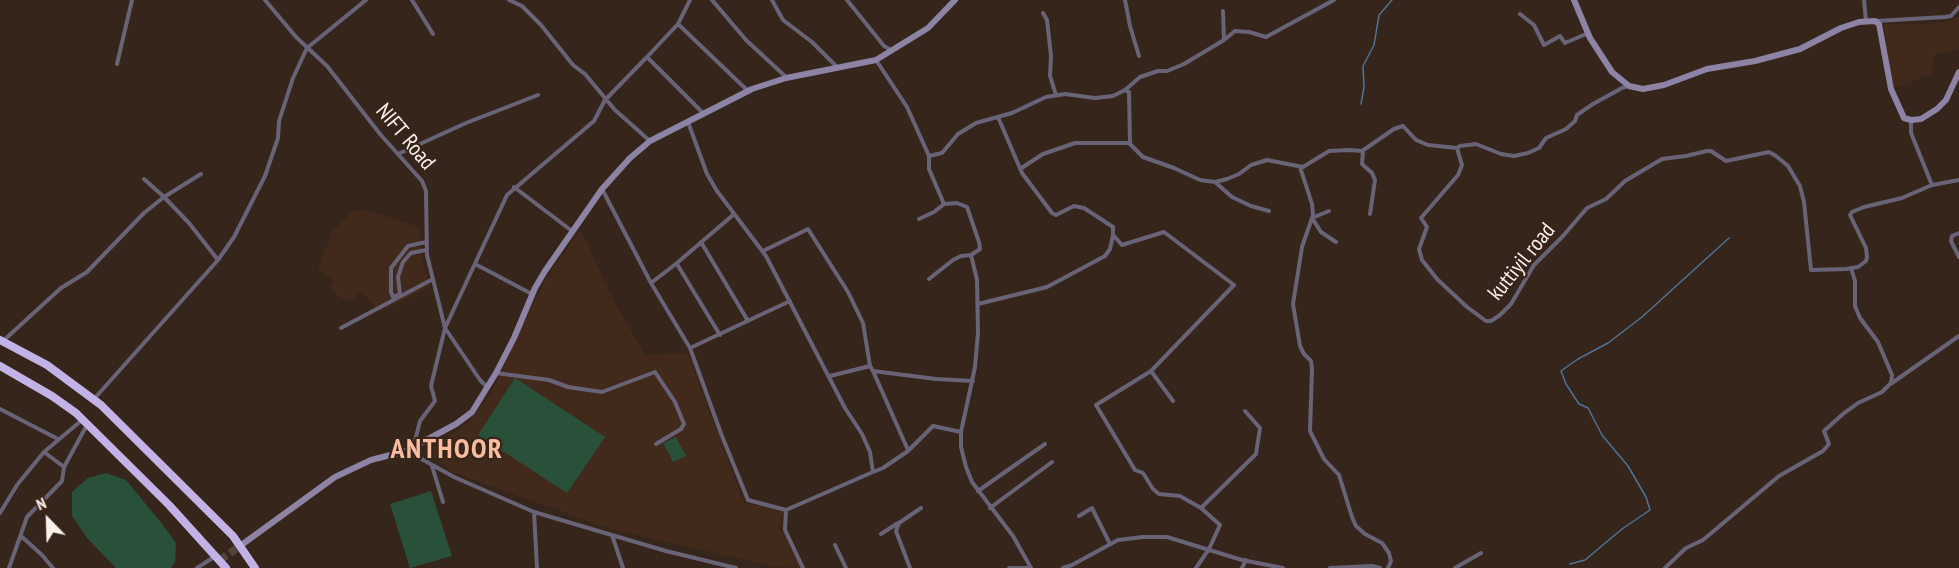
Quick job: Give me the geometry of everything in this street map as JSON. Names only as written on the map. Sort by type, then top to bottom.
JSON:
[{"type":"highway","points":[[1,341],[47,365],[94,399],[207,508],[240,546],[255,568]]},
{"type":"highway","points":[[0,366],[52,396],[85,422],[169,505],[226,568]]},
{"type":"main road","points":[[240,546],[335,477],[354,467],[406,451],[456,424],[472,412],[496,373],[545,271],[602,189],[630,158],[650,141],[748,91],[786,78],[876,60],[928,28],[956,0]]},
{"type":"main road","points":[[1574,0],[1590,38],[1612,72],[1629,86],[1652,89],[1707,69],[1790,52],[1820,40],[1841,28],[1875,21],[1881,29],[1891,89],[1904,118],[1921,119],[1947,100],[1959,72]]},
{"type":"street","points":[[117,64],[132,0]]},
{"type":"street","name":"NIFT Road","points":[[265,0],[307,48],[327,66],[380,134],[422,181],[426,191],[426,250],[445,328],[480,380],[488,387]]},
{"type":"street","points":[[94,399],[218,260],[234,237],[265,176],[278,138],[279,121],[293,78],[307,48],[366,0]]},
{"type":"street","points":[[412,0],[433,34]]},
{"type":"street","points":[[509,0],[522,6],[541,25],[573,65],[585,74],[605,100],[650,141]]},
{"type":"street","points":[[682,0],[687,7]]},
{"type":"street","points":[[419,444],[415,441],[420,421],[435,401],[431,386],[445,328],[507,195],[594,121],[605,100],[678,24],[690,0]]},
{"type":"street","points":[[712,0],[746,40],[786,78]]},
{"type":"street","points":[[772,0],[783,21],[805,36],[837,67]]},
{"type":"street","points":[[847,0],[884,46],[891,51]]},
{"type":"street","points":[[1125,0],[1139,56]]},
{"type":"street","points":[[929,156],[942,153],[958,134],[976,123],[1056,95],[1095,98],[1113,96],[1125,90],[1140,77],[1184,64],[1235,31],[1241,30],[1266,37],[1334,0]]},
{"type":"street","points":[[1864,0],[1866,22]]},
{"type":"street","points":[[1875,21],[1945,18],[1951,16],[1959,7]]},
{"type":"street","points":[[1223,11],[1224,40]]},
{"type":"street","points":[[1043,13],[1047,20],[1051,56],[1050,76],[1056,95]]},
{"type":"street","points":[[1520,14],[1534,25],[1544,45],[1560,36],[1565,44],[1586,34],[1590,38]]},
{"type":"street","points":[[678,24],[748,91]]},
{"type":"street","points":[[647,57],[703,112]]},
{"type":"street","points":[[876,60],[907,107],[929,156],[929,169],[944,204]]},
{"type":"street","points":[[1125,90],[1129,92],[1130,142],[1143,157],[1200,180],[1215,182],[1233,177],[1251,165],[1267,160],[1281,161],[1300,167],[1329,151],[1363,151],[1394,129],[1403,126],[1416,140],[1428,145],[1457,148],[1476,144],[1501,154],[1514,156],[1527,153],[1539,148],[1546,138],[1566,129],[1575,121],[1577,115],[1593,104],[1622,87],[1629,86]]},
{"type":"street","points":[[398,154],[466,123],[538,95]]},
{"type":"street","points":[[978,304],[1047,287],[1105,256],[1110,249],[1113,235],[1113,227],[1084,208],[1070,207],[1056,215],[1028,183],[998,117]]},
{"type":"street","points":[[1911,120],[1911,133],[1932,185]]},
{"type":"street","points":[[688,122],[707,174],[733,215],[763,251],[845,408],[866,443],[873,472]]},
{"type":"street","points":[[1020,169],[1043,154],[1075,143],[1130,142]]},
{"type":"street","name":"kuttiyil road","points":[[1457,148],[1462,165],[1458,175],[1421,218],[1426,226],[1419,249],[1422,260],[1437,279],[1486,321],[1491,321],[1500,315],[1511,304],[1534,266],[1587,208],[1606,199],[1625,181],[1662,159],[1707,151],[1711,151],[1726,161],[1768,152],[1788,165],[1800,186],[1804,202],[1811,270],[1851,268]]},
{"type":"street","points":[[1363,151],[1362,164],[1372,173],[1375,180],[1370,214]]},
{"type":"street","points":[[1300,167],[1312,204],[1312,218],[1302,247],[1293,304],[1300,346],[1311,361],[1310,431],[1324,459],[1339,476],[1356,526],[1382,543],[1389,553],[1388,568]]},
{"type":"street","points":[[1,341],[61,288],[87,272],[144,213],[164,197],[201,174]]},
{"type":"street","points":[[144,179],[189,223],[218,260]]},
{"type":"street","points":[[1891,383],[1892,375],[1883,351],[1860,318],[1855,306],[1855,281],[1851,268],[1858,267],[1866,261],[1867,257],[1866,248],[1850,215],[1864,207],[1902,198],[1932,185],[1959,180]]},
{"type":"street","points":[[1215,182],[1232,197],[1269,211]]},
{"type":"street","points":[[514,187],[572,232]]},
{"type":"street","points":[[602,189],[651,283],[690,348],[748,500],[786,510],[883,468],[908,451],[933,426],[961,432]]},
{"type":"street","points":[[919,219],[944,204],[957,203],[967,207],[979,242],[980,249],[971,255],[953,260],[929,279]]},
{"type":"street","points":[[1312,218],[1329,211]]},
{"type":"street","points":[[651,283],[733,215]]},
{"type":"street","points":[[1312,218],[1320,232],[1336,242]]},
{"type":"street","points":[[763,251],[808,229],[848,292],[863,323],[870,366],[908,451]]},
{"type":"street","points":[[1113,235],[1122,245],[1164,232],[1234,285],[1151,371],[1096,405],[1135,470],[1143,473],[1153,489],[1159,494],[1180,496],[1201,508],[1220,525],[1209,549],[1196,568]]},
{"type":"street","points":[[1959,233],[1952,236],[1959,257]]},
{"type":"street","points":[[426,242],[413,244],[404,249],[391,268],[393,297],[400,294],[398,277],[403,262],[411,253],[426,250]]},
{"type":"street","points":[[701,242],[748,321]]},
{"type":"street","points":[[971,255],[977,280],[978,333],[973,381],[961,432],[962,447],[966,467],[978,491],[1013,536],[1029,568],[1009,568]]},
{"type":"street","points":[[677,263],[720,335]]},
{"type":"street","points":[[475,264],[532,294]]},
{"type":"street","points":[[341,328],[433,279]]},
{"type":"street","points":[[690,348],[790,301]]},
{"type":"street","points":[[1665,568],[1686,548],[1703,540],[1779,476],[1823,451],[1829,444],[1824,431],[1843,414],[1882,392],[1891,383],[1959,336]]},
{"type":"street","points":[[830,376],[870,366]]},
{"type":"street","points":[[873,371],[973,381]]},
{"type":"street","points":[[1151,371],[1173,401]]},
{"type":"street","points":[[496,373],[549,380],[568,387],[602,392],[655,372],[675,402],[684,424],[681,429],[656,444]]},
{"type":"street","points":[[0,409],[58,439]]},
{"type":"street","points":[[1201,508],[1256,454],[1260,428],[1245,411]]},
{"type":"street","points":[[0,513],[17,485],[44,452],[58,439],[85,422]]},
{"type":"street","points":[[9,568],[27,517],[62,481],[64,467],[85,422]]},
{"type":"street","points":[[978,491],[1045,444]]},
{"type":"street","points":[[406,451],[454,477],[534,512],[666,551],[735,568]]},
{"type":"street","points":[[44,452],[64,467]]},
{"type":"street","points":[[990,508],[1052,462]]},
{"type":"street","points":[[432,465],[443,502]]},
{"type":"street","points":[[881,534],[921,508]]},
{"type":"street","points":[[1079,516],[1092,508],[1110,544]]},
{"type":"street","points":[[786,510],[785,530],[803,568]]},
{"type":"street","points":[[534,512],[537,568]]},
{"type":"street","points":[[899,523],[896,531],[910,568]]},
{"type":"street","points":[[612,534],[623,568]]},
{"type":"street","points":[[21,536],[53,568]]},
{"type":"street","points":[[1063,568],[1110,544],[1130,538],[1167,537],[1246,560],[1283,568]]},
{"type":"street","points":[[835,544],[846,568]]},
{"type":"street","points":[[1455,568],[1481,553]]},
{"type":"street","points":[[197,568],[216,555]]},
{"type":"street","points":[[1242,568],[1246,560]]},
{"type":"street","points":[[1330,568],[1372,566],[1380,568]]},
{"type":"shaded area","points":[[1959,16],[1959,49],[1934,55],[1932,74],[1894,88],[1886,49],[1884,24],[1922,24],[1948,21]]},
{"type":"shaded area","points":[[354,210],[370,211],[419,227],[423,262],[430,287],[380,312],[360,291],[354,300],[340,298],[330,286],[334,281],[318,269],[332,232]]},
{"type":"shaded area","points":[[581,230],[612,297],[645,355],[688,353],[744,503],[784,510],[779,528],[804,568],[776,567],[610,529],[453,472],[426,452],[468,423],[491,393],[533,303],[554,266]]},
{"type":"green space","points":[[515,378],[605,437],[567,493],[478,435]]},
{"type":"green space","points":[[676,437],[686,456],[673,462],[663,443]]},
{"type":"green space","points":[[106,473],[126,480],[176,543],[175,562],[171,568],[116,568],[87,538],[72,516],[72,492],[88,478]]},
{"type":"green space","points":[[431,491],[452,556],[410,568],[390,504]]},
{"type":"waterway","points":[[1361,104],[1364,87],[1363,66],[1374,45],[1379,15],[1392,0]]},
{"type":"waterway","points":[[1570,564],[1585,560],[1622,529],[1650,510],[1646,497],[1628,466],[1602,435],[1588,408],[1579,404],[1566,384],[1561,371],[1608,343],[1642,317],[1729,238]]},
{"type":"tunnel","points":[[220,560],[240,546]]},
{"type":"district","name":"ANTHOOR","points":[[447,450]]}]
